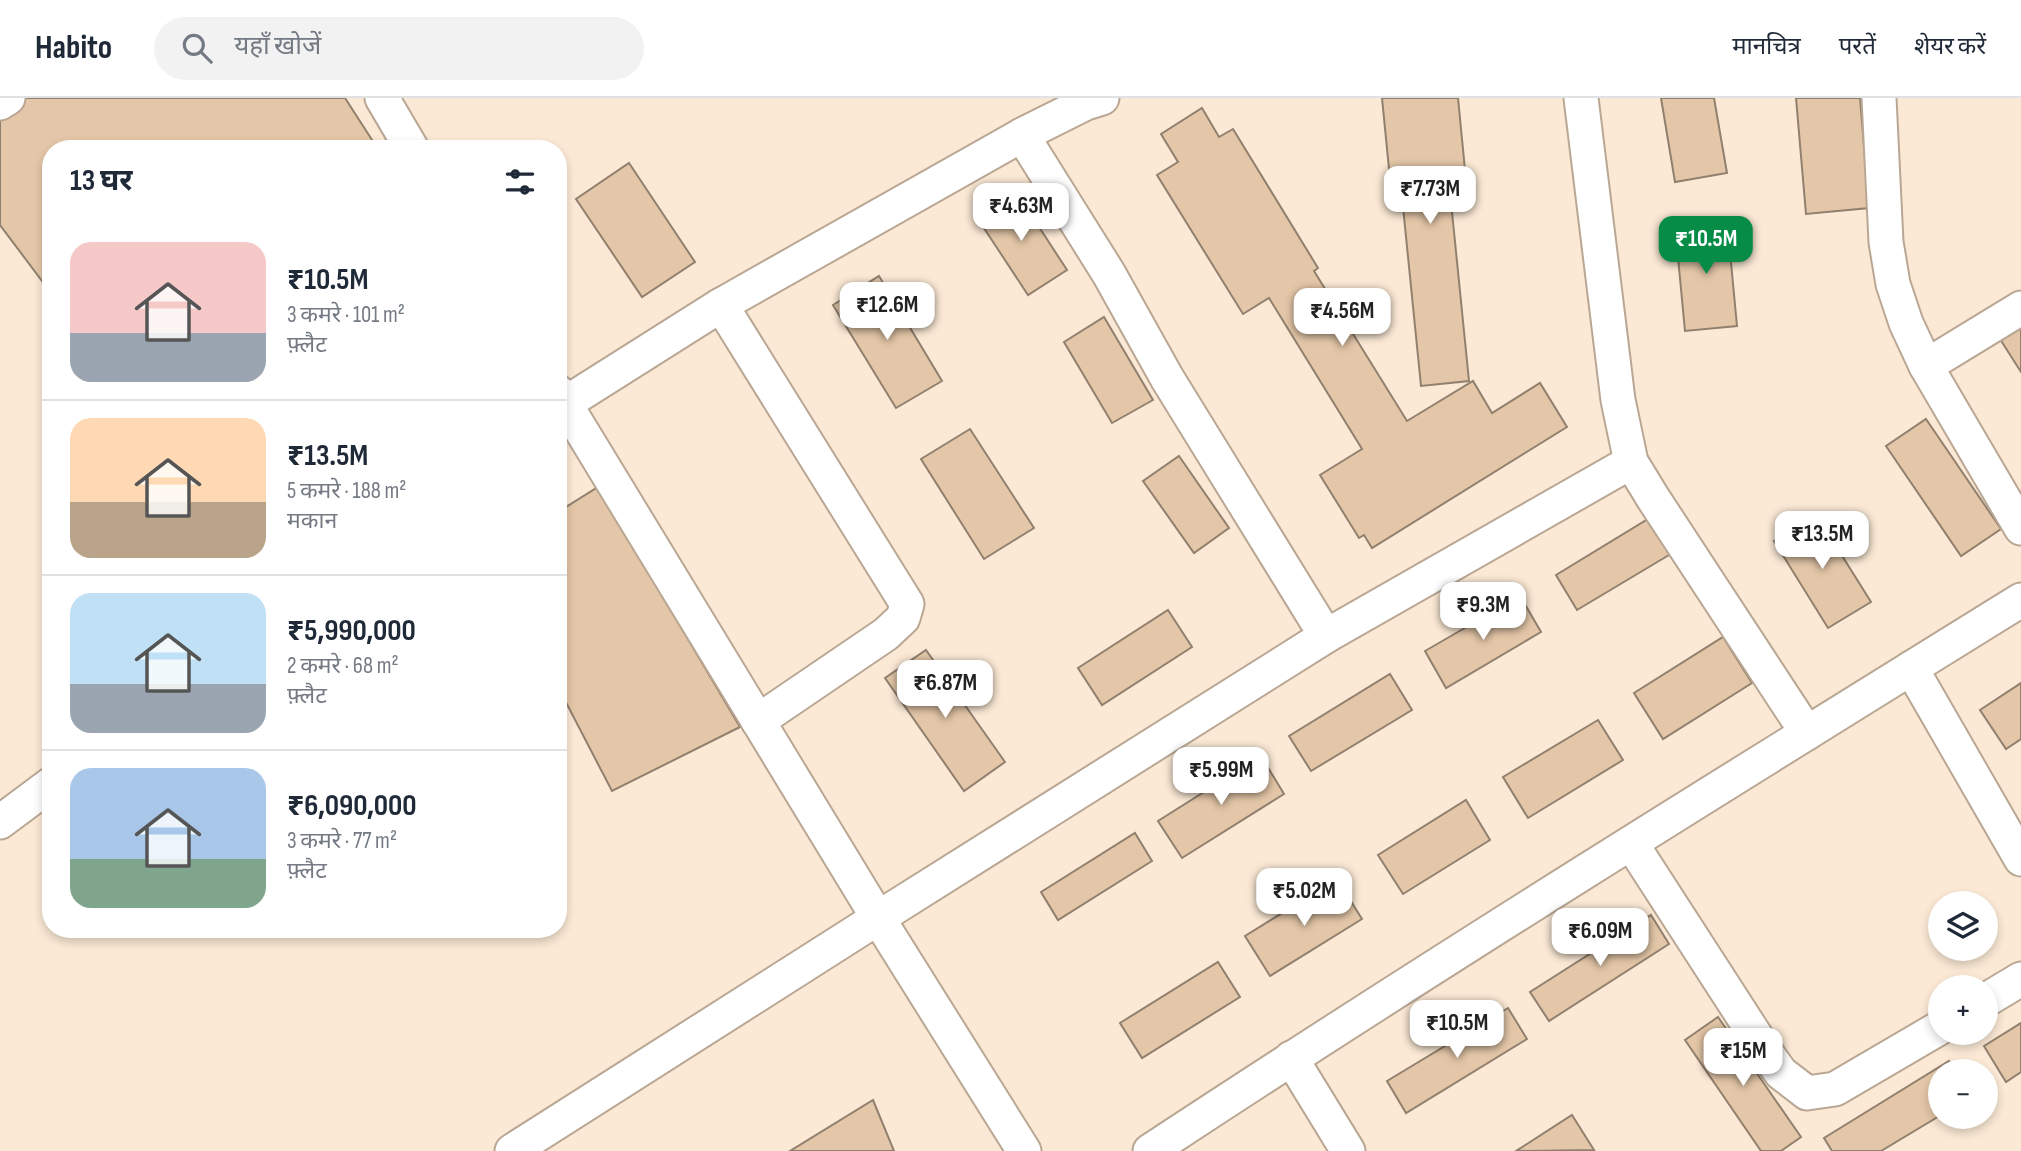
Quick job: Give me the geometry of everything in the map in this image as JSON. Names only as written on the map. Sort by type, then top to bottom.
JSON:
[{"type":"street","points":[[0,103],[8,98]]},
{"type":"street","points":[[382,98],[407,140]]},
{"type":"street","points":[[567,397],[721,305],[1022,135],[1086,103],[1102,98]]},
{"type":"street","points":[[1581,98],[1618,400],[1631,462],[1807,733]]},
{"type":"street","points":[[1879,98],[1886,242],[1893,284],[1906,323],[1926,366],[2021,528]]},
{"type":"street","points":[[1022,135],[1109,274],[1167,378],[1326,636]]},
{"type":"street","points":[[721,305],[907,604],[903,618],[886,634],[758,721]]},
{"type":"street","points":[[1926,366],[2021,308]]},
{"type":"street","points":[[567,411],[1024,1151]]},
{"type":"street","points":[[512,1151],[1326,636],[1631,462]]},
{"type":"street","points":[[1150,1151],[1631,843],[2021,600]]},
{"type":"street","points":[[1911,668],[2021,859]]},
{"type":"street","points":[[0,822],[42,791]]},
{"type":"street","points":[[1631,843],[1768,1055],[1782,1073],[1807,1093],[1835,1089],[1928,1035]]},
{"type":"street","points":[[1998,993],[2021,979]]},
{"type":"street","points":[[1292,1058],[1348,1151]]},
{"type":"building","points":[[23,98],[345,98],[372,140],[42,140],[42,281],[0,225],[0,113]]},
{"type":"building","points":[[1382,98],[1458,98],[1466,180],[1449,182],[1469,381],[1421,386],[1401,187],[1391,189]]},
{"type":"building","points":[[1661,98],[1714,98],[1727,173],[1675,182]]},
{"type":"building","points":[[1796,98],[1860,98],[1869,208],[1806,214]]},
{"type":"building","points":[[1202,108],[1219,137],[1233,129],[1318,268],[1314,271],[1407,421],[1473,381],[1492,413],[1540,383],[1567,427],[1372,548],[1364,535],[1359,538],[1320,475],[1362,449],[1269,298],[1243,314],[1157,175],[1178,162],[1161,134]]},
{"type":"building","points":[[629,163],[695,262],[642,297],[576,199]]},
{"type":"building","points":[[1015,190],[1067,270],[1028,295],[976,216]]},
{"type":"building","points":[[1727,220],[1737,326],[1685,331],[1675,226]]},
{"type":"building","points":[[879,276],[942,381],[896,408],[833,305]]},
{"type":"building","points":[[1104,317],[1153,400],[1112,423],[1064,342]]},
{"type":"building","points":[[2021,326],[2021,372],[2000,339]]},
{"type":"building","points":[[1926,419],[2001,529],[1961,556],[1886,446]]},
{"type":"building","points":[[970,429],[1034,528],[984,559],[921,459]]},
{"type":"building","points":[[1179,456],[1229,528],[1194,553],[1143,481]]},
{"type":"building","points":[[598,487],[740,727],[612,791],[567,704],[567,506]]},
{"type":"building","points":[[1816,514],[1871,602],[1828,628],[1774,541]]},
{"type":"building","points":[[1653,516],[1674,552],[1577,610],[1556,575]]},
{"type":"building","points":[[1520,596],[1541,632],[1446,688],[1425,651]]},
{"type":"building","points":[[1168,610],[1192,647],[1102,705],[1078,668]]},
{"type":"building","points":[[1723,637],[1752,683],[1663,739],[1634,693]]},
{"type":"building","points":[[926,650],[1005,762],[964,791],[885,678]]},
{"type":"building","points":[[1390,674],[1412,710],[1311,771],[1289,736]]},
{"type":"building","points":[[2021,683],[2021,739],[2006,749],[1980,710]]},
{"type":"building","points":[[1598,720],[1623,760],[1528,818],[1503,777]]},
{"type":"building","points":[[1261,756],[1284,794],[1182,858],[1158,821]]},
{"type":"building","points":[[1466,800],[1490,840],[1403,894],[1378,855]]},
{"type":"building","points":[[1135,833],[1152,861],[1058,920],[1041,892]]},
{"type":"building","points":[[1337,879],[1362,919],[1270,976],[1245,936]]},
{"type":"building","points":[[1651,915],[1669,944],[1549,1021],[1530,992]]},
{"type":"building","points":[[1218,962],[1240,997],[1142,1058],[1120,1023]]},
{"type":"building","points":[[1508,1008],[1527,1039],[1406,1113],[1387,1081]]},
{"type":"building","points":[[1718,1017],[1801,1137],[1781,1151],[1761,1151],[1685,1040]]},
{"type":"building","points":[[2021,1023],[2021,1072],[2006,1082],[1998,1069],[1998,1059],[1992,1059],[1984,1046],[1998,1045],[1998,1037]]},
{"type":"building","points":[[1928,1074],[1928,1123],[1881,1151],[1832,1151],[1824,1138]]},
{"type":"building","points":[[873,1100],[894,1151],[790,1151]]},
{"type":"building","points":[[1572,1115],[1594,1150],[1516,1151]]}]
